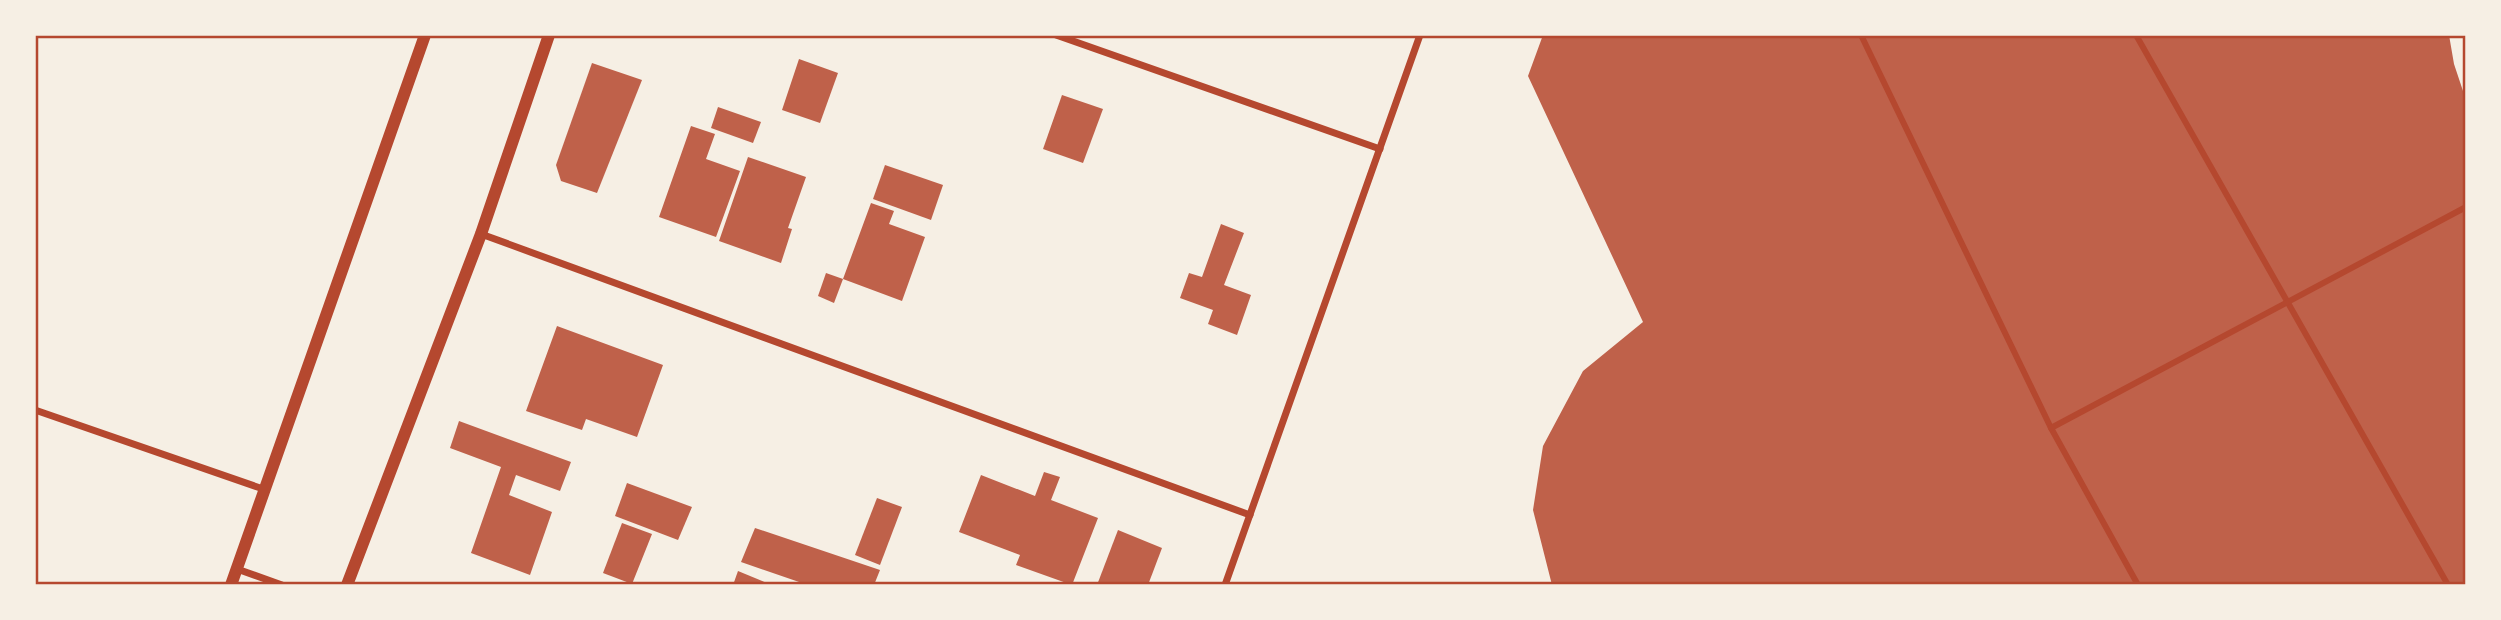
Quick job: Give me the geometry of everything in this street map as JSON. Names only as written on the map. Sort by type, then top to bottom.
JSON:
[{"type":"street","points":[[231,585],[425,35]]},
{"type":"street","points":[[347,585],[481,234],[549,35]]},
{"type":"street","points":[[1056,35],[1380,149]]},
{"type":"street","points":[[1225,585],[1420,35]]},
{"type":"street","points":[[1861,35],[2051,428],[2138,585]]},
{"type":"street","points":[[2136,35],[2448,585]]},
{"type":"street","points":[[2051,428],[2466,207]]},
{"type":"street","points":[[481,234],[1250,514]]},
{"type":"street","points":[[35,410],[266,490]]},
{"type":"street","points":[[237,569],[282,585]]},
{"type":"building","points":[[1543,35],[2449,35],[2454,64],[2466,100],[2466,585],[1552,585],[1533,510],[1543,446],[1583,371],[1643,322],[1528,76]]},
{"type":"building","points":[[799,59],[838,73],[820,123],[782,110]]},
{"type":"building","points":[[592,63],[642,80],[597,193],[561,181],[556,165]]},
{"type":"building","points":[[1062,95],[1103,109],[1083,163],[1043,149]]},
{"type":"building","points":[[718,107],[761,122],[753,143],[711,128]]},
{"type":"building","points":[[691,126],[715,134],[706,159],[740,171],[716,237],[659,217]]},
{"type":"building","points":[[748,157],[806,177],[788,228],[792,229],[781,263],[719,241]]},
{"type":"building","points":[[885,165],[943,185],[931,220],[873,199]]},
{"type":"building","points":[[871,203],[894,211],[889,224],[925,237],[902,301],[843,279]]},
{"type":"building","points":[[1221,224],[1244,233],[1224,285],[1251,295],[1237,335],[1208,324],[1213,310],[1180,298],[1189,273],[1202,277]]},
{"type":"building","points":[[826,273],[843,279],[834,303],[818,296]]},
{"type":"building","points":[[557,326],[663,365],[637,437],[586,419],[582,430],[526,411]]},
{"type":"building","points":[[459,421],[571,462],[560,491],[516,475],[509,495],[552,512],[530,575],[471,553],[501,467],[450,448]]},
{"type":"building","points":[[1044,472],[1060,477],[1051,500],[1098,518],[1072,585],[1016,565],[1020,555],[959,532],[981,475],[1035,496]]},
{"type":"building","points":[[627,483],[692,507],[678,540],[615,516]]},
{"type":"building","points":[[877,498],[902,507],[880,565],[855,555]]},
{"type":"building","points":[[622,523],[652,534],[632,584],[603,573]]},
{"type":"building","points":[[755,528],[880,570],[874,585],[801,585],[802,583],[741,562]]},
{"type":"building","points":[[1118,530],[1162,548],[1148,585],[1097,585]]},
{"type":"building","points":[[738,571],[772,585],[733,585]]}]
